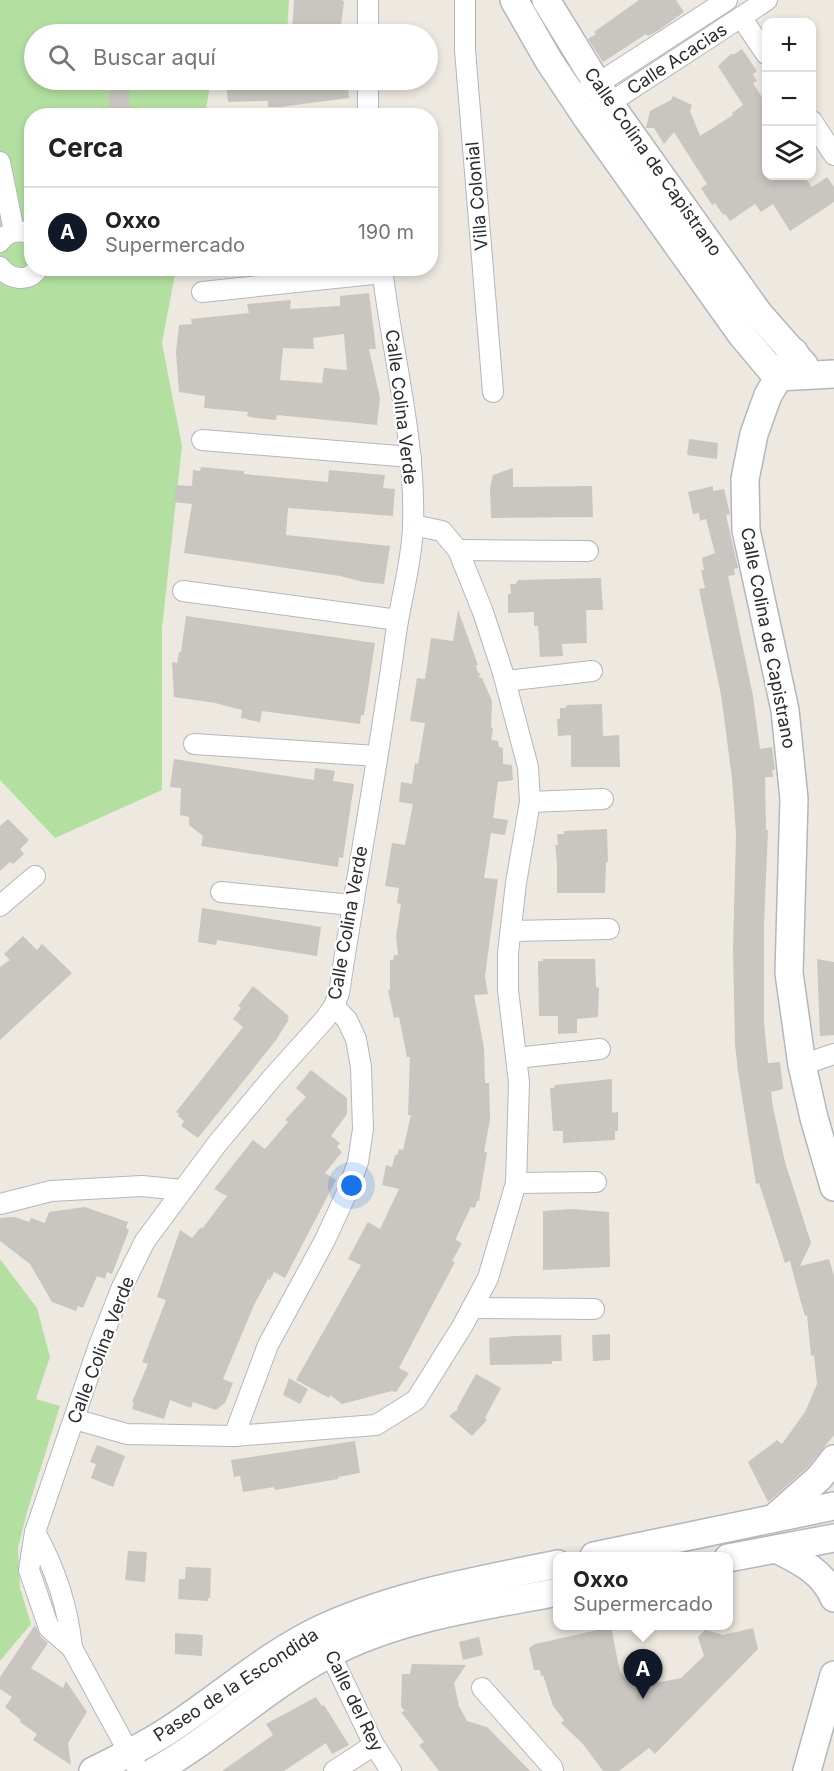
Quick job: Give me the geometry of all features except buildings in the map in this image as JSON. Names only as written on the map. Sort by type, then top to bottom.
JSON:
[{"type":"main road","name":"Calle Colina de Capistrano","points":[[514,0],[549,61],[592,101],[759,314],[794,352],[777,377],[754,434],[745,479],[746,530],[786,721],[794,799],[789,973],[802,1065],[814,1118],[830,1153],[834,1187]]},
{"type":"main road","name":"Calle Colina de Capistrano","points":[[546,0],[592,101],[741,334],[777,377]]},
{"type":"main road","points":[[794,352],[823,374]]},
{"type":"main road","points":[[777,377],[823,374]]},
{"type":"main road","points":[[772,1520],[819,1478],[834,1460]]},
{"type":"main road","points":[[618,1552],[834,1506]]},
{"type":"main road","points":[[733,1557],[834,1538]]},
{"type":"main road","points":[[778,1550],[804,1563],[821,1577],[834,1598]]},
{"type":"main road","name":"Paseo de la Escondida","points":[[155,1771],[189,1750],[297,1672],[325,1642],[372,1607],[431,1590],[553,1565]]},
{"type":"main road","name":"Paseo de la Escondida","points":[[93,1771],[135,1762],[169,1731],[286,1648],[380,1631],[427,1618],[553,1593]]},
{"type":"main road","points":[[807,1771],[834,1675]]},
{"type":"street","points":[[368,0],[368,24]]},
{"type":"street","name":"Villa Colonial","points":[[465,0],[465,50],[493,392]]},
{"type":"street","name":"Calle Acacias","points":[[592,101],[727,0]]},
{"type":"street","name":"Calle Acacias","points":[[592,101],[767,0]]},
{"type":"street","points":[[741,17],[762,48]]},
{"type":"street","points":[[368,90],[368,108]]},
{"type":"street","points":[[815,126],[834,155]]},
{"type":"street","points":[[0,162],[15,236]]},
{"type":"street","points":[[2,274],[21,279],[28,276]]},
{"type":"street","points":[[202,292],[340,276]]},
{"type":"street","name":"Calle Colina Verde","points":[[135,1762],[72,1648],[49,1628],[29,1570],[35,1532],[98,1348],[145,1241],[217,1144],[272,1078],[325,1020],[339,993],[411,550],[413,525],[411,457],[384,276]]},
{"type":"street","points":[[202,441],[411,457]]},
{"type":"street","points":[[74,1419],[127,1434],[234,1436],[376,1425],[416,1400],[488,1278],[516,1183],[519,1082],[508,990],[516,883],[530,802],[528,767],[506,681],[483,612],[458,550],[442,531],[413,525]]},
{"type":"street","points":[[458,550],[588,551]]},
{"type":"street","points":[[183,591],[398,620]]},
{"type":"street","points":[[506,681],[592,671]]},
{"type":"street","points":[[194,744],[377,756]]},
{"type":"street","points":[[530,802],[603,799]]},
{"type":"street","points":[[0,906],[35,876]]},
{"type":"street","points":[[221,892],[352,905]]},
{"type":"street","points":[[511,932],[609,929]]},
{"type":"street","points":[[234,1436],[268,1345],[325,1240],[358,1162],[363,1129],[361,1067],[356,1039],[347,1020],[334,1006]]},
{"type":"street","points":[[516,1058],[600,1049]]},
{"type":"street","points":[[802,1065],[834,1054]]},
{"type":"street","points":[[516,1183],[596,1182]]},
{"type":"street","points":[[0,1203],[51,1191],[142,1186],[182,1190]]},
{"type":"street","points":[[472,1308],[594,1309]]},
{"type":"street","name":"Calle del Rey","points":[[325,1642],[374,1745],[391,1771]]},
{"type":"street","points":[[482,1688],[552,1767],[553,1771]]},
{"type":"street","points":[[334,1771],[374,1745]]},
{"type":"green space","points":[[0,0],[289,0],[288,24],[24,24],[24,90],[209,90],[206,108],[24,108],[24,276],[175,276],[162,343],[182,446],[162,628],[162,790],[55,838],[0,780]]},
{"type":"green space","points":[[0,1259],[37,1308],[50,1357],[36,1399],[60,1406],[18,1548],[20,1588],[31,1624],[0,1661]]},
{"type":"place","name":"Oxxo","points":[[643,1699]]}]
